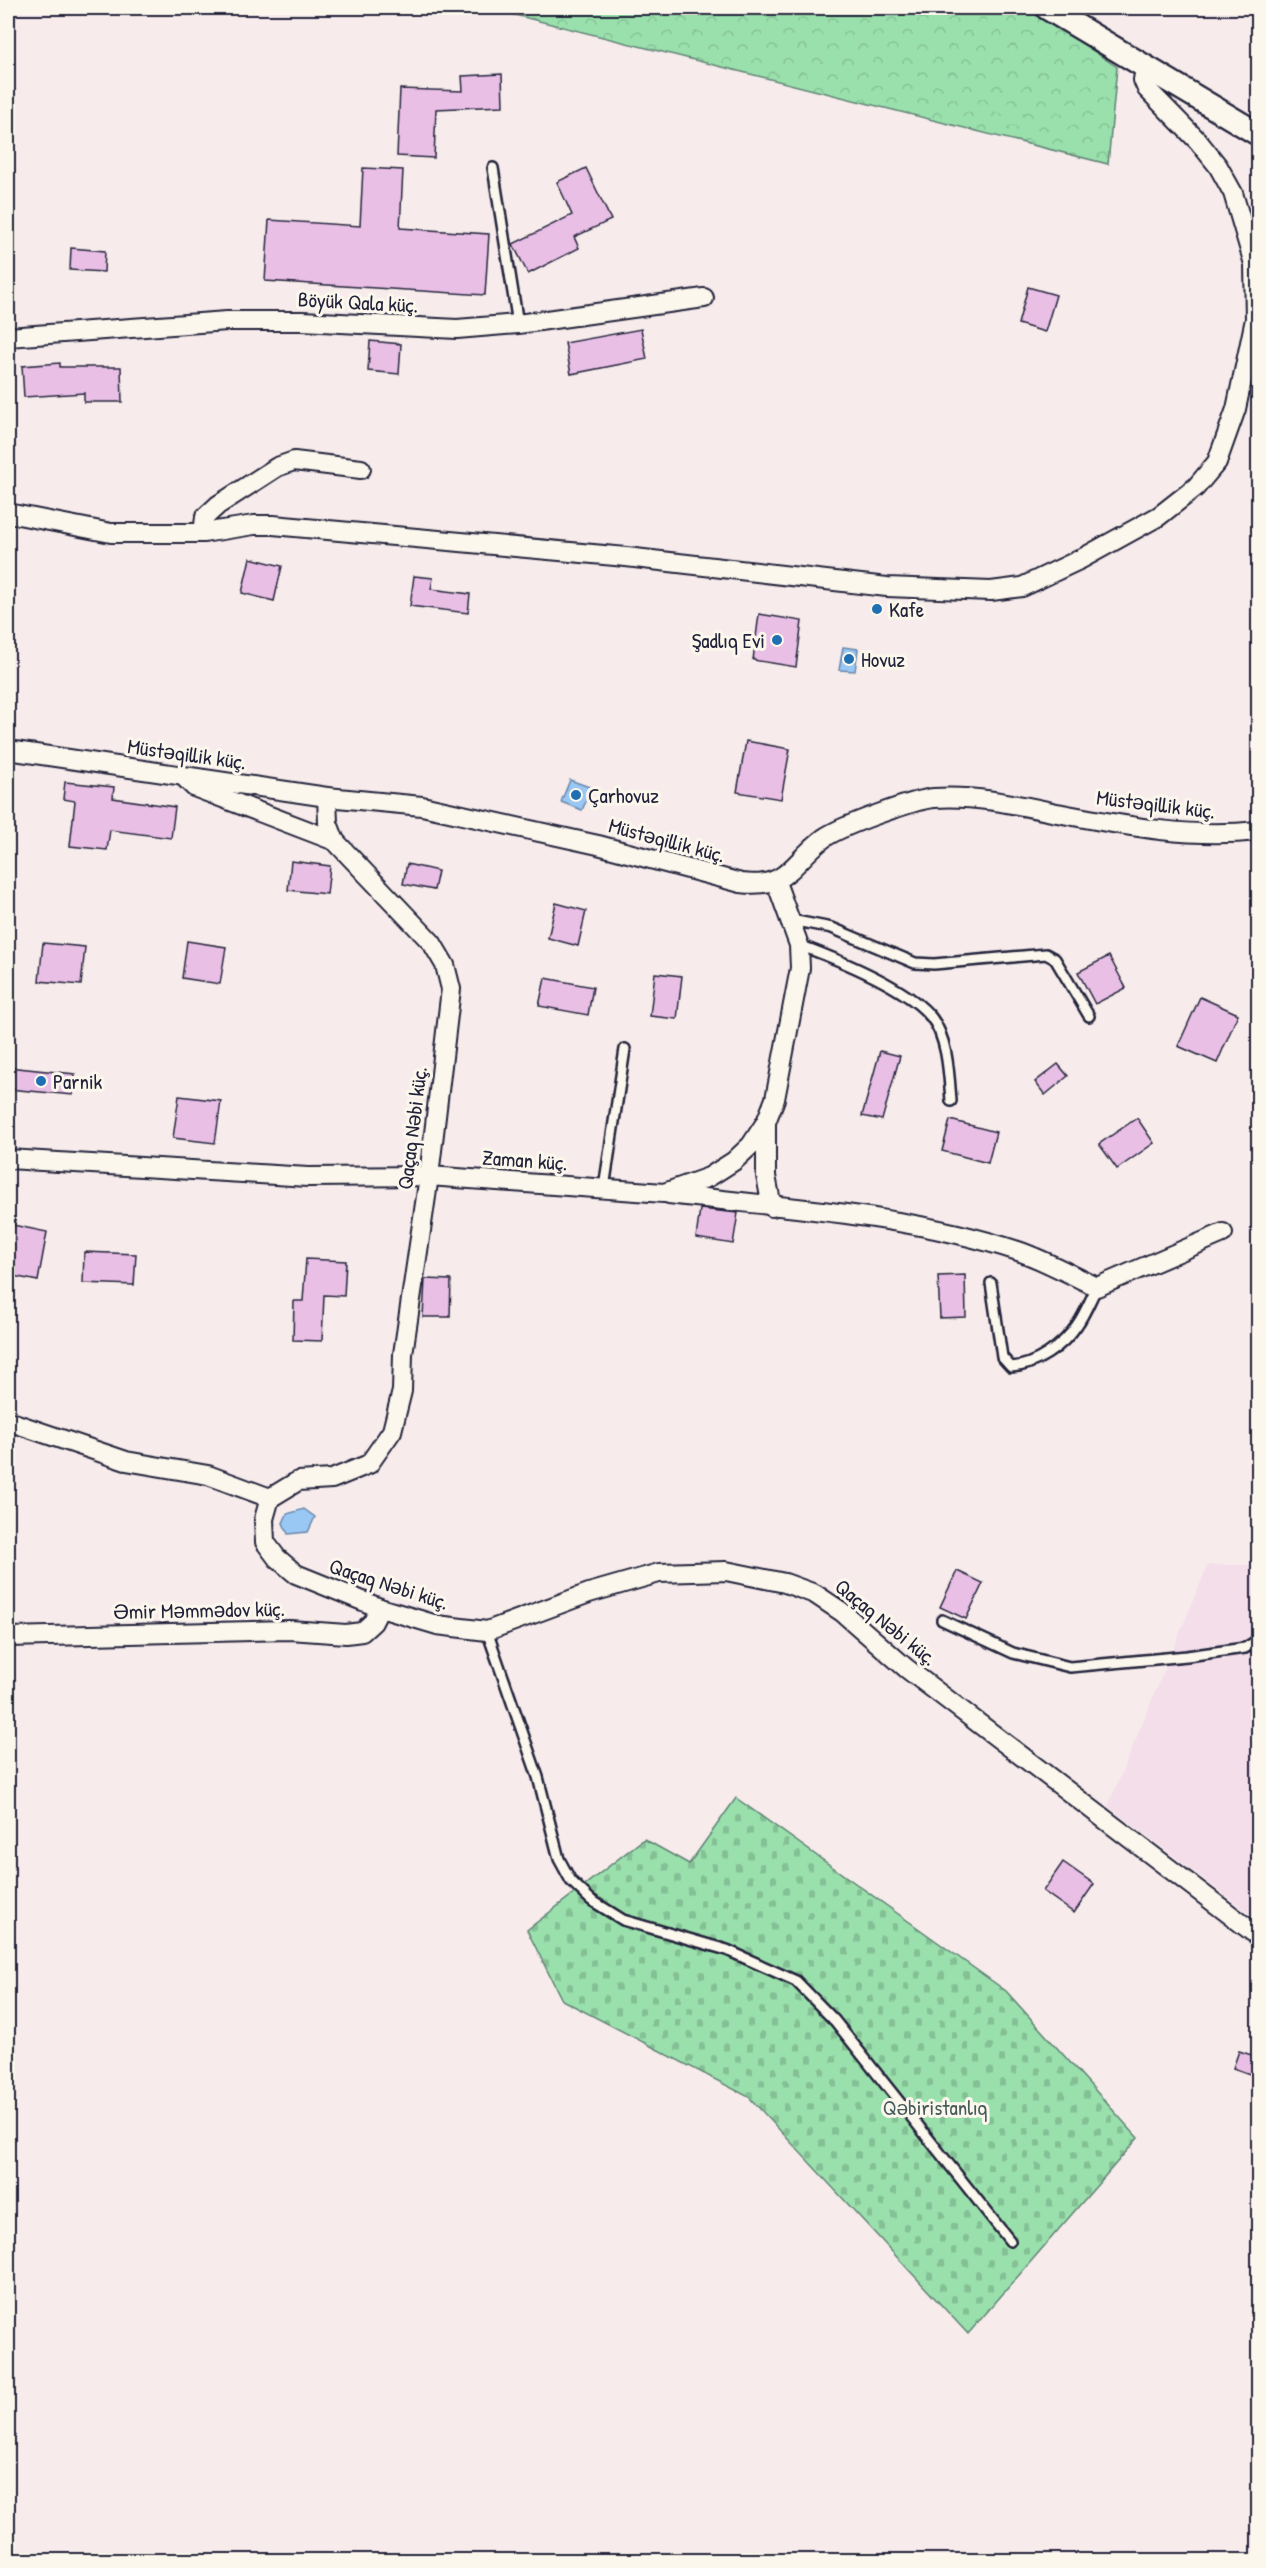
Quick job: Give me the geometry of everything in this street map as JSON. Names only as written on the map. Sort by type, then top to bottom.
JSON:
[{"type":"street","points":[[1047,8],[1258,134]]},
{"type":"street","points":[[8,513],[111,533],[202,533],[254,525],[273,525],[626,557],[887,587],[991,591],[1022,587],[1081,559],[1159,516],[1196,487],[1217,462],[1236,409],[1255,319],[1254,264],[1233,193],[1218,166],[1198,141],[1147,89],[1143,80],[1145,68]]},
{"type":"street","name":"Böyük Qala küç.","points":[[8,337],[227,321],[302,321],[457,329],[518,324],[704,298]]},
{"type":"street","points":[[202,533],[205,517],[218,505],[277,467],[294,461],[361,469]]},
{"type":"street","name":"Müstəqillik küç.","points":[[8,750],[327,796],[422,806],[598,845],[741,883],[760,885],[776,882],[824,838],[842,827],[933,798],[996,801],[1161,832],[1222,835],[1258,831]]},
{"type":"street","points":[[182,776],[194,787],[335,842]]},
{"type":"street","name":"Qaçaq Nəbi küç.","points":[[327,796],[328,823],[335,842],[432,943],[446,965],[451,989],[429,1176],[403,1354],[402,1391],[392,1431],[369,1464],[332,1479],[298,1481],[270,1498],[264,1519],[265,1542],[277,1558],[296,1574],[380,1608],[437,1625],[487,1631],[589,1593],[660,1573],[726,1571],[785,1583],[815,1594],[842,1612],[906,1668],[1258,1936]]},
{"type":"street","name":"Zaman küç.","points":[[8,1159],[308,1177],[429,1176],[664,1193],[709,1178],[734,1161],[751,1145],[766,1122],[775,1100],[795,1006],[800,968],[799,945],[776,882]]},
{"type":"street","points":[[766,1122],[765,1176],[772,1207]]},
{"type":"street","points":[[664,1193],[772,1207],[867,1215],[991,1242],[1021,1252],[1097,1287],[1223,1233]]},
{"type":"street","points":[[8,1421],[126,1461],[208,1475],[270,1498]]},
{"type":"street","name":"Əmir Məmmədov küç.","points":[[8,1637],[290,1630],[346,1634],[362,1632],[373,1622],[380,1608]]},
{"type":"lane","points":[[493,168],[518,324]]},
{"type":"lane","points":[[791,921],[832,928],[915,963],[934,964],[1046,954],[1054,959],[1089,1016]]},
{"type":"lane","points":[[799,945],[859,970],[912,1000],[932,1018],[942,1038],[951,1101]]},
{"type":"lane","points":[[604,1188],[625,1049]]},
{"type":"lane","points":[[992,1283],[1002,1357],[1011,1367],[1027,1366],[1057,1345],[1077,1326],[1097,1287]]},
{"type":"lane","points":[[942,1620],[1014,1653],[1070,1667],[1245,1648],[1258,1640]]},
{"type":"lane","points":[[487,1631],[538,1777],[559,1859],[571,1881],[591,1900],[623,1920],[727,1950],[796,1982],[835,2021],[1010,2241]]},
{"type":"shaded area","points":[[1208,1565],[1258,1565],[1258,1920],[1108,1806]]},
{"type":"green space","points":[[487,8],[1030,8],[1117,67],[1108,164]]},
{"type":"green space","name":"Qəbiristanlıq","points":[[736,1798],[1006,1991],[1138,2138],[968,2334],[749,2097],[562,2000],[527,1930],[644,1839],[689,1864]]},
{"type":"water","name":"Hovuz","points":[[843,647],[858,649],[855,671],[839,670]]},
{"type":"water","name":"Çarhovuz","points":[[570,780],[592,788],[582,810],[561,802]]},
{"type":"water","points":[[304,1509],[315,1517],[308,1532],[288,1534],[283,1523],[287,1514]]},
{"type":"building","points":[[502,74],[503,106],[436,109],[434,158],[397,156],[400,89],[463,91],[462,76]]},
{"type":"building","points":[[363,168],[403,170],[400,228],[489,234],[485,295],[265,281],[269,220],[360,226]]},
{"type":"building","points":[[586,168],[611,220],[574,237],[579,248],[528,274],[513,244],[572,215],[557,182]]},
{"type":"building","points":[[71,248],[105,251],[104,272],[70,270]]},
{"type":"building","points":[[1028,287],[1056,295],[1045,332],[1018,324]]},
{"type":"building","points":[[641,329],[647,359],[571,374],[565,343]]},
{"type":"building","points":[[370,341],[401,344],[399,374],[368,371]]},
{"type":"building","points":[[60,363],[60,367],[121,367],[122,402],[84,402],[84,393],[24,397],[22,366]]},
{"type":"building","points":[[250,558],[282,566],[274,601],[242,593]]},
{"type":"building","points":[[414,576],[433,578],[431,589],[470,594],[468,613],[410,606]]},
{"type":"building","name":"Şadlıq Evi","points":[[759,614],[802,621],[796,667],[753,660]]},
{"type":"building","points":[[746,741],[790,749],[781,799],[737,792]]},
{"type":"building","points":[[65,782],[114,787],[113,798],[175,807],[171,838],[110,830],[107,850],[70,846],[75,801],[63,799]]},
{"type":"building","points":[[291,861],[330,866],[327,894],[288,890]]},
{"type":"building","points":[[407,864],[438,871],[434,890],[403,884]]},
{"type":"building","points":[[556,903],[586,911],[578,946],[548,938]]},
{"type":"building","points":[[187,941],[226,947],[220,984],[182,978]]},
{"type":"building","points":[[43,943],[85,947],[81,985],[39,981]]},
{"type":"building","points":[[1109,956],[1126,988],[1095,1004],[1078,972]]},
{"type":"building","points":[[655,973],[682,976],[677,1019],[650,1016]]},
{"type":"building","points":[[545,978],[593,987],[588,1015],[539,1006]]},
{"type":"building","points":[[1200,997],[1238,1014],[1217,1063],[1178,1046]]},
{"type":"building","points":[[880,1051],[900,1056],[882,1120],[862,1116]]},
{"type":"building","points":[[1058,1064],[1068,1076],[1045,1095],[1035,1082]]},
{"type":"building","name":"Parnik","points":[[8,1067],[75,1074],[73,1095],[8,1089]]},
{"type":"building","points":[[179,1096],[221,1101],[215,1143],[173,1138]]},
{"type":"building","points":[[1137,1118],[1154,1143],[1117,1169],[1099,1144]]},
{"type":"building","points":[[950,1120],[996,1132],[988,1163],[942,1151]]},
{"type":"building","points":[[700,1209],[738,1213],[733,1244],[696,1238]]},
{"type":"building","points":[[8,1224],[47,1232],[38,1281],[8,1275]]},
{"type":"building","points":[[84,1252],[136,1254],[134,1285],[83,1283]]},
{"type":"building","points":[[306,1259],[346,1261],[344,1296],[324,1295],[322,1341],[293,1340],[294,1301],[303,1301]]},
{"type":"building","points":[[965,1275],[966,1317],[940,1318],[938,1276]]},
{"type":"building","points":[[425,1279],[451,1280],[450,1317],[423,1317]]},
{"type":"building","points":[[957,1571],[983,1583],[966,1619],[940,1607]]},
{"type":"building","points":[[1063,1862],[1094,1884],[1074,1913],[1043,1891]]},
{"type":"building","points":[[1239,2051],[1258,2057],[1258,2077],[1233,2068]]},
{"type":"place","name":"Kafe","points":[[877,609]]},
{"type":"place","name":"Şadlıq Evi","points":[[777,640]]},
{"type":"place","name":"Hovuz","points":[[849,659]]},
{"type":"place","name":"Çarhovuz","points":[[576,795]]},
{"type":"place","name":"Parnik","points":[[41,1081]]}]
